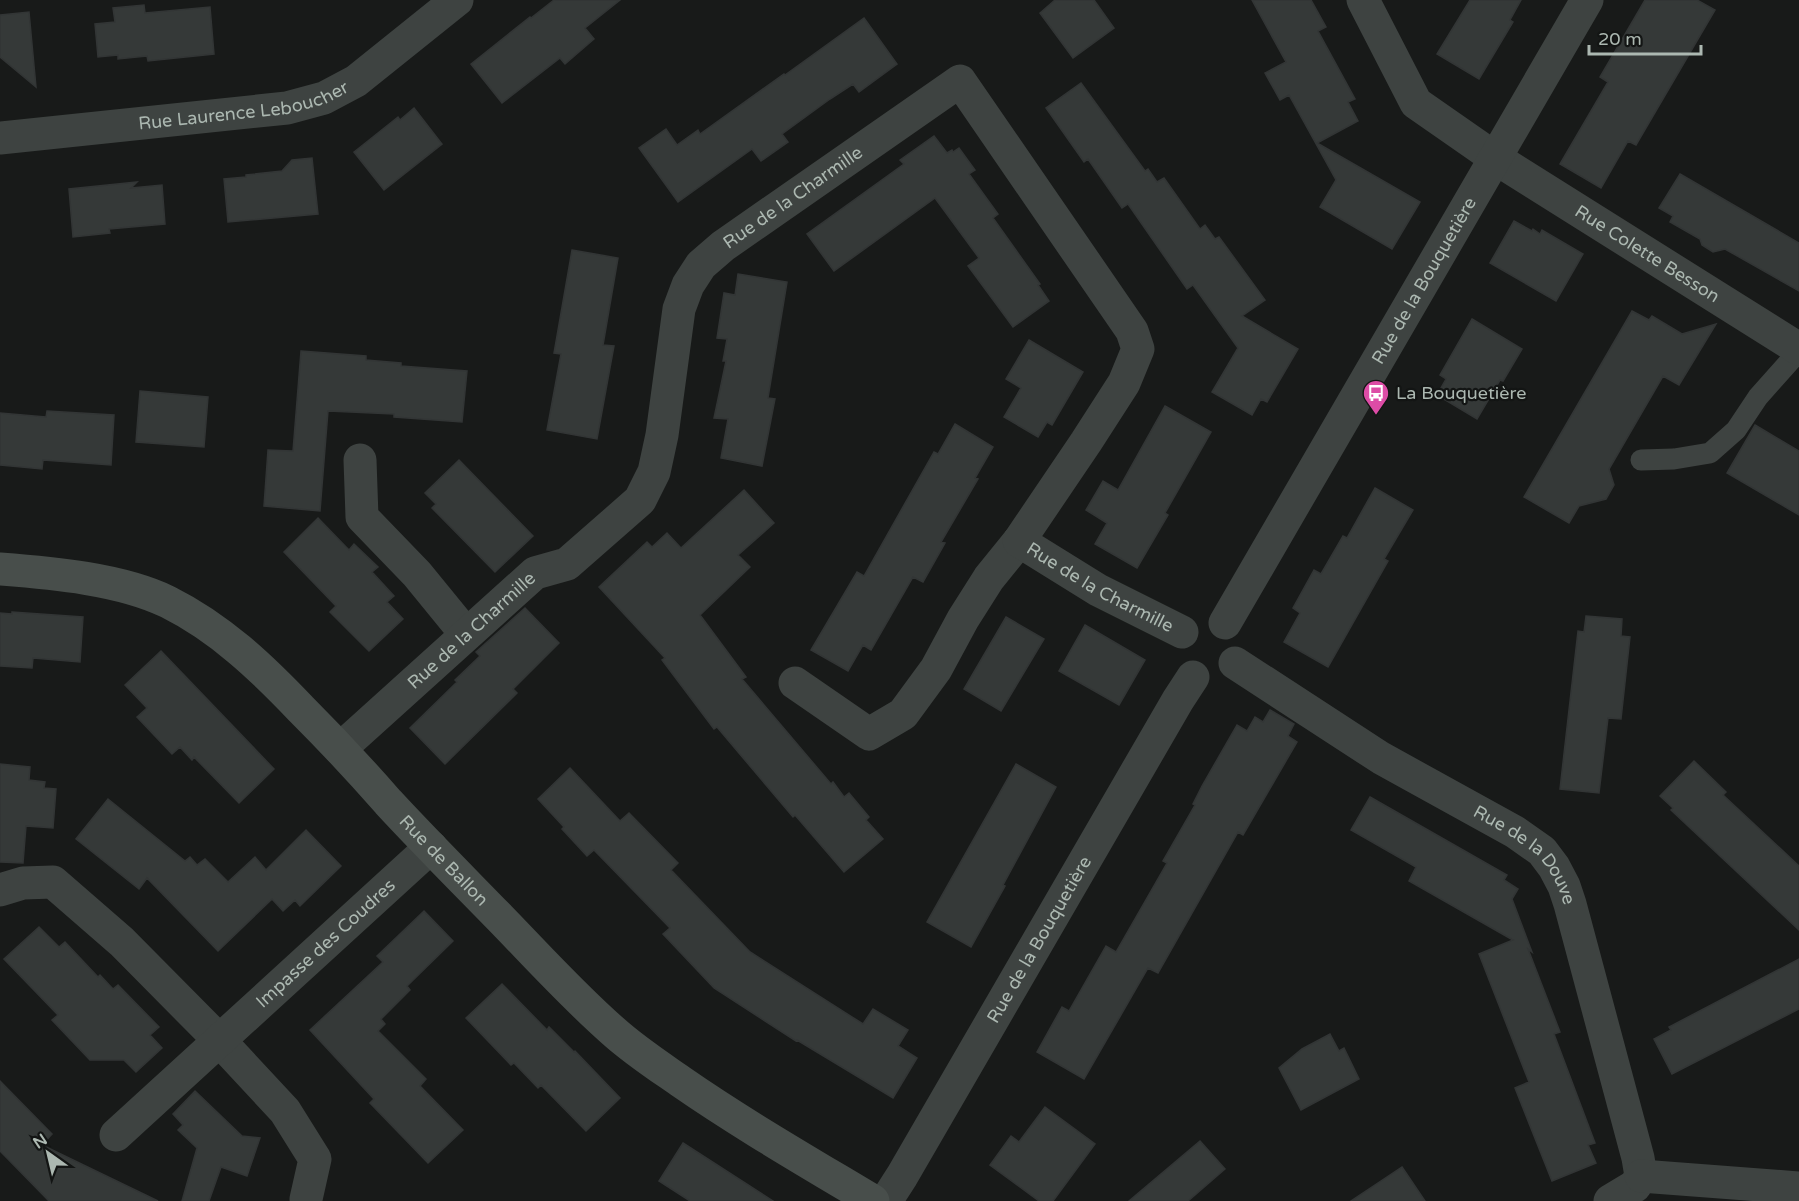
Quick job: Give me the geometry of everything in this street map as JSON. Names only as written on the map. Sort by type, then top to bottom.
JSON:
[{"type":"street","name":"Rue Laurence Leboucher","points":[[0,138],[287,108],[324,98],[356,81],[457,0]]},
{"type":"street","name":"Rue Colette Besson","points":[[1363,0],[1416,103],[1495,158],[1799,350]]},
{"type":"street","name":"Rue de la Bouquetière","points":[[1225,624],[1587,0]]},
{"type":"street","name":"Rue de la Charmille","points":[[340,749],[535,573],[567,564],[640,500],[654,472],[662,435],[679,309],[688,285],[701,265],[723,246],[960,81],[1132,331],[1138,349],[1124,384],[1018,541],[989,578],[963,619],[936,669],[903,714],[869,734],[795,683]]},
{"type":"street","points":[[360,460],[362,518],[417,574],[466,634]]},
{"type":"street","name":"Rue de la Charmille","points":[[1018,541],[1098,590],[1182,632]]},
{"type":"street","name":"Rue de Ballon","points":[[0,569],[53,574],[139,591],[166,601],[211,627],[260,667],[431,847],[615,1033],[712,1104],[873,1201]]},
{"type":"street","points":[[1200,619],[1213,619],[1225,624],[1233,630],[1238,641],[1238,654],[1230,671],[1219,679],[1204,681],[1182,669],[1177,657],[1178,641],[1190,623],[1200,619]]},
{"type":"street","name":"Rue de la Douve","points":[[1235,663],[1381,758],[1515,832],[1542,851],[1554,867],[1570,904],[1641,1176]]},
{"type":"street","name":"Rue de la Bouquetière","points":[[886,1201],[1193,677]]},
{"type":"street","name":"Impasse des Coudres","points":[[116,1134],[431,847]]},
{"type":"street","points":[[0,890],[23,883],[53,882],[122,942],[285,1111],[315,1159],[306,1199]]},
{"type":"street","points":[[1610,1201],[1635,1186],[1641,1176],[1799,1188]]},
{"type":"lane","points":[[1641,460],[1674,459],[1710,453],[1736,430],[1758,397],[1799,350]]},
{"type":"building","points":[[554,0],[620,0],[585,28],[594,39],[565,64],[560,58],[502,103],[471,64]]},
{"type":"building","points":[[1055,0],[1094,0],[1114,28],[1073,58],[1040,13]]},
{"type":"building","points":[[1252,0],[1311,0],[1326,27],[1318,31],[1355,99],[1348,102],[1358,121],[1317,143],[1420,202],[1392,249],[1320,207],[1336,180],[1289,95],[1280,100],[1265,73],[1286,62]]},
{"type":"building","points":[[1470,0],[1521,0],[1510,20],[1513,22],[1479,79],[1437,54]]},
{"type":"building","points":[[1645,0],[1697,0],[1715,10],[1636,145],[1628,141],[1601,188],[1560,164],[1608,82],[1600,77]]},
{"type":"building","points":[[144,5],[145,13],[210,7],[214,54],[148,61],[147,56],[118,59],[118,55],[98,57],[95,24],[115,22],[113,8]]},
{"type":"building","points":[[29,12],[36,87],[0,57],[0,15]]},
{"type":"building","points":[[864,18],[897,64],[859,92],[853,84],[830,99],[782,134],[788,142],[761,161],[752,149],[678,202],[639,148],[666,129],[677,145],[698,130],[700,134]]},
{"type":"building","points":[[1081,83],[1145,171],[1148,169],[1157,182],[1164,178],[1200,229],[1205,225],[1215,239],[1219,237],[1265,300],[1242,316],[1298,349],[1267,402],[1261,399],[1252,415],[1212,392],[1238,348],[1193,285],[1187,289],[1128,204],[1122,208],[1088,159],[1084,162],[1046,108]]},
{"type":"building","points":[[414,108],[442,144],[384,190],[354,152],[398,117],[400,120]]},
{"type":"building","points":[[934,136],[947,153],[959,148],[975,170],[969,174],[998,214],[993,218],[1040,284],[1038,285],[1049,301],[1013,327],[968,266],[979,258],[935,198],[834,271],[807,234],[904,164],[900,160]]},
{"type":"building","points":[[312,158],[318,214],[228,222],[224,179],[282,171],[292,160]]},
{"type":"building","points":[[1680,174],[1799,243],[1799,291],[1725,249],[1713,252],[1702,245],[1700,239],[1670,222],[1673,216],[1659,208]]},
{"type":"building","points":[[137,182],[131,188],[162,185],[165,224],[109,229],[110,233],[73,237],[69,189]]},
{"type":"building","points":[[1514,221],[1540,234],[1542,230],[1583,254],[1556,301],[1490,263]]},
{"type":"building","points":[[572,250],[618,258],[603,345],[614,346],[597,439],[547,430],[561,354],[554,353]]},
{"type":"building","points":[[738,274],[787,282],[768,398],[775,399],[762,466],[721,458],[728,419],[714,418],[726,361],[723,361],[727,339],[717,338],[724,293],[735,295]]},
{"type":"building","points":[[1632,311],[1649,320],[1652,316],[1682,334],[1716,324],[1679,385],[1663,376],[1609,469],[1614,485],[1606,499],[1579,506],[1569,523],[1524,497]]},
{"type":"building","points":[[1472,319],[1522,349],[1477,419],[1437,395],[1446,379],[1440,375]]},
{"type":"building","points":[[1029,340],[1083,372],[1052,425],[1047,422],[1038,437],[1004,417],[1021,388],[1006,379]]},
{"type":"building","points":[[301,351],[366,356],[366,360],[401,363],[401,366],[467,371],[462,422],[394,417],[394,414],[328,411],[320,511],[264,506],[268,450],[293,451]]},
{"type":"building","points":[[140,391],[208,397],[204,447],[136,442]]},
{"type":"building","points":[[1165,406],[1211,432],[1165,513],[1168,515],[1137,568],[1095,544],[1107,523],[1086,510],[1103,481],[1118,490]]},
{"type":"building","points":[[47,411],[114,415],[111,465],[43,460],[42,469],[0,465],[0,413],[46,417]]},
{"type":"building","points":[[955,424],[993,447],[975,478],[978,479],[941,542],[945,543],[923,582],[913,577],[871,650],[863,645],[848,671],[811,650],[857,572],[864,576],[934,452],[938,454]]},
{"type":"building","points":[[1755,425],[1799,451],[1799,515],[1727,473]]},
{"type":"building","points":[[459,460],[533,536],[495,572],[432,508],[436,504],[425,493]]},
{"type":"building","points":[[1375,488],[1413,510],[1384,559],[1388,561],[1328,667],[1284,642],[1300,613],[1293,608],[1314,570],[1321,574],[1343,536],[1347,538]]},
{"type":"building","points":[[744,490],[774,523],[738,555],[750,567],[700,615],[746,677],[742,679],[831,784],[833,782],[844,797],[849,793],[869,817],[866,820],[883,839],[844,872],[795,815],[793,817],[717,727],[714,729],[662,660],[665,658],[599,587],[647,542],[652,547],[667,533],[681,548]]},
{"type":"building","points":[[318,518],[349,550],[354,544],[378,567],[372,572],[394,596],[387,602],[403,619],[369,651],[330,612],[336,606],[284,552]]},
{"type":"building","points":[[525,608],[559,643],[513,689],[517,693],[445,764],[410,728],[480,656],[476,652]]},
{"type":"building","points":[[12,612],[83,617],[80,662],[33,658],[32,668],[0,666],[0,613],[12,614]]},
{"type":"building","points":[[1586,616],[1622,619],[1621,636],[1630,637],[1621,719],[1608,718],[1599,793],[1560,789],[1578,631],[1584,632]]},
{"type":"building","points":[[1006,617],[1044,639],[1001,711],[964,689]]},
{"type":"building","points":[[1085,625],[1145,660],[1119,705],[1059,671]]},
{"type":"building","points":[[161,651],[274,769],[239,803],[194,757],[192,760],[180,747],[172,754],[137,717],[147,708],[125,685]]},
{"type":"building","points":[[1270,710],[1294,724],[1288,736],[1297,742],[1243,835],[1238,832],[1158,973],[1148,968],[1084,1079],[1037,1052],[1062,1007],[1069,1011],[1106,946],[1116,952],[1167,863],[1163,861],[1237,725],[1247,731],[1255,717],[1263,722]]},
{"type":"building","points":[[1694,761],[1726,792],[1723,795],[1799,866],[1799,930],[1671,810],[1673,808],[1660,796]]},
{"type":"building","points":[[0,764],[30,767],[29,780],[45,782],[44,788],[56,789],[53,828],[26,826],[23,863],[0,862]]},
{"type":"building","points":[[1016,764],[1056,787],[971,947],[927,922]]},
{"type":"building","points":[[570,768],[620,821],[629,813],[678,863],[671,870],[750,952],[863,1024],[873,1009],[908,1030],[898,1046],[917,1058],[893,1098],[796,1041],[714,988],[663,934],[670,928],[594,850],[587,856],[538,799]]},
{"type":"building","points":[[1370,797],[1507,875],[1504,880],[1518,889],[1512,899],[1532,952],[1528,949],[1560,1032],[1554,1034],[1595,1143],[1588,1145],[1596,1163],[1552,1181],[1515,1088],[1529,1082],[1479,954],[1513,940],[1409,881],[1416,867],[1351,830]]},
{"type":"building","points":[[108,799],[185,861],[190,857],[197,865],[205,859],[228,882],[255,857],[266,870],[306,830],[341,866],[300,906],[295,900],[283,911],[272,899],[218,951],[147,878],[139,889],[76,839]]},
{"type":"building","points":[[424,911],[453,941],[407,986],[410,990],[381,1019],[385,1024],[378,1031],[426,1079],[420,1086],[463,1130],[428,1163],[370,1103],[374,1099],[310,1030],[383,962],[377,956]]},
{"type":"building","points":[[39,927],[59,947],[65,942],[98,977],[100,975],[113,989],[118,985],[159,1027],[150,1035],[162,1048],[136,1072],[124,1060],[90,1060],[52,1020],[58,1015],[4,959]]},
{"type":"building","points":[[1799,959],[1799,1009],[1672,1074],[1654,1039],[1671,1030],[1669,1027]]},
{"type":"building","points":[[502,984],[547,1030],[549,1027],[575,1051],[620,1098],[586,1131],[541,1085],[538,1088],[514,1063],[511,1065],[466,1018]]},
{"type":"building","points":[[1330,1034],[1339,1051],[1344,1048],[1359,1079],[1301,1110],[1279,1068],[1302,1049]]},
{"type":"building","points":[[0,1081],[52,1134],[42,1145],[158,1201],[49,1201],[0,1151]]},
{"type":"building","points":[[195,1091],[242,1136],[260,1138],[247,1176],[221,1167],[209,1201],[182,1201],[197,1148],[178,1130],[183,1125],[173,1114]]},
{"type":"building","points":[[1045,1107],[1095,1144],[1053,1201],[1039,1201],[990,1165],[1011,1136],[1019,1142]]},
{"type":"building","points":[[1200,1141],[1225,1169],[1188,1201],[1129,1201]]},
{"type":"building","points":[[683,1143],[773,1201],[690,1201],[659,1181]]},
{"type":"building","points":[[1402,1167],[1425,1201],[1351,1201]]},
{"type":"place","name":"La Bouquetière","points":[[1376,416]]}]
